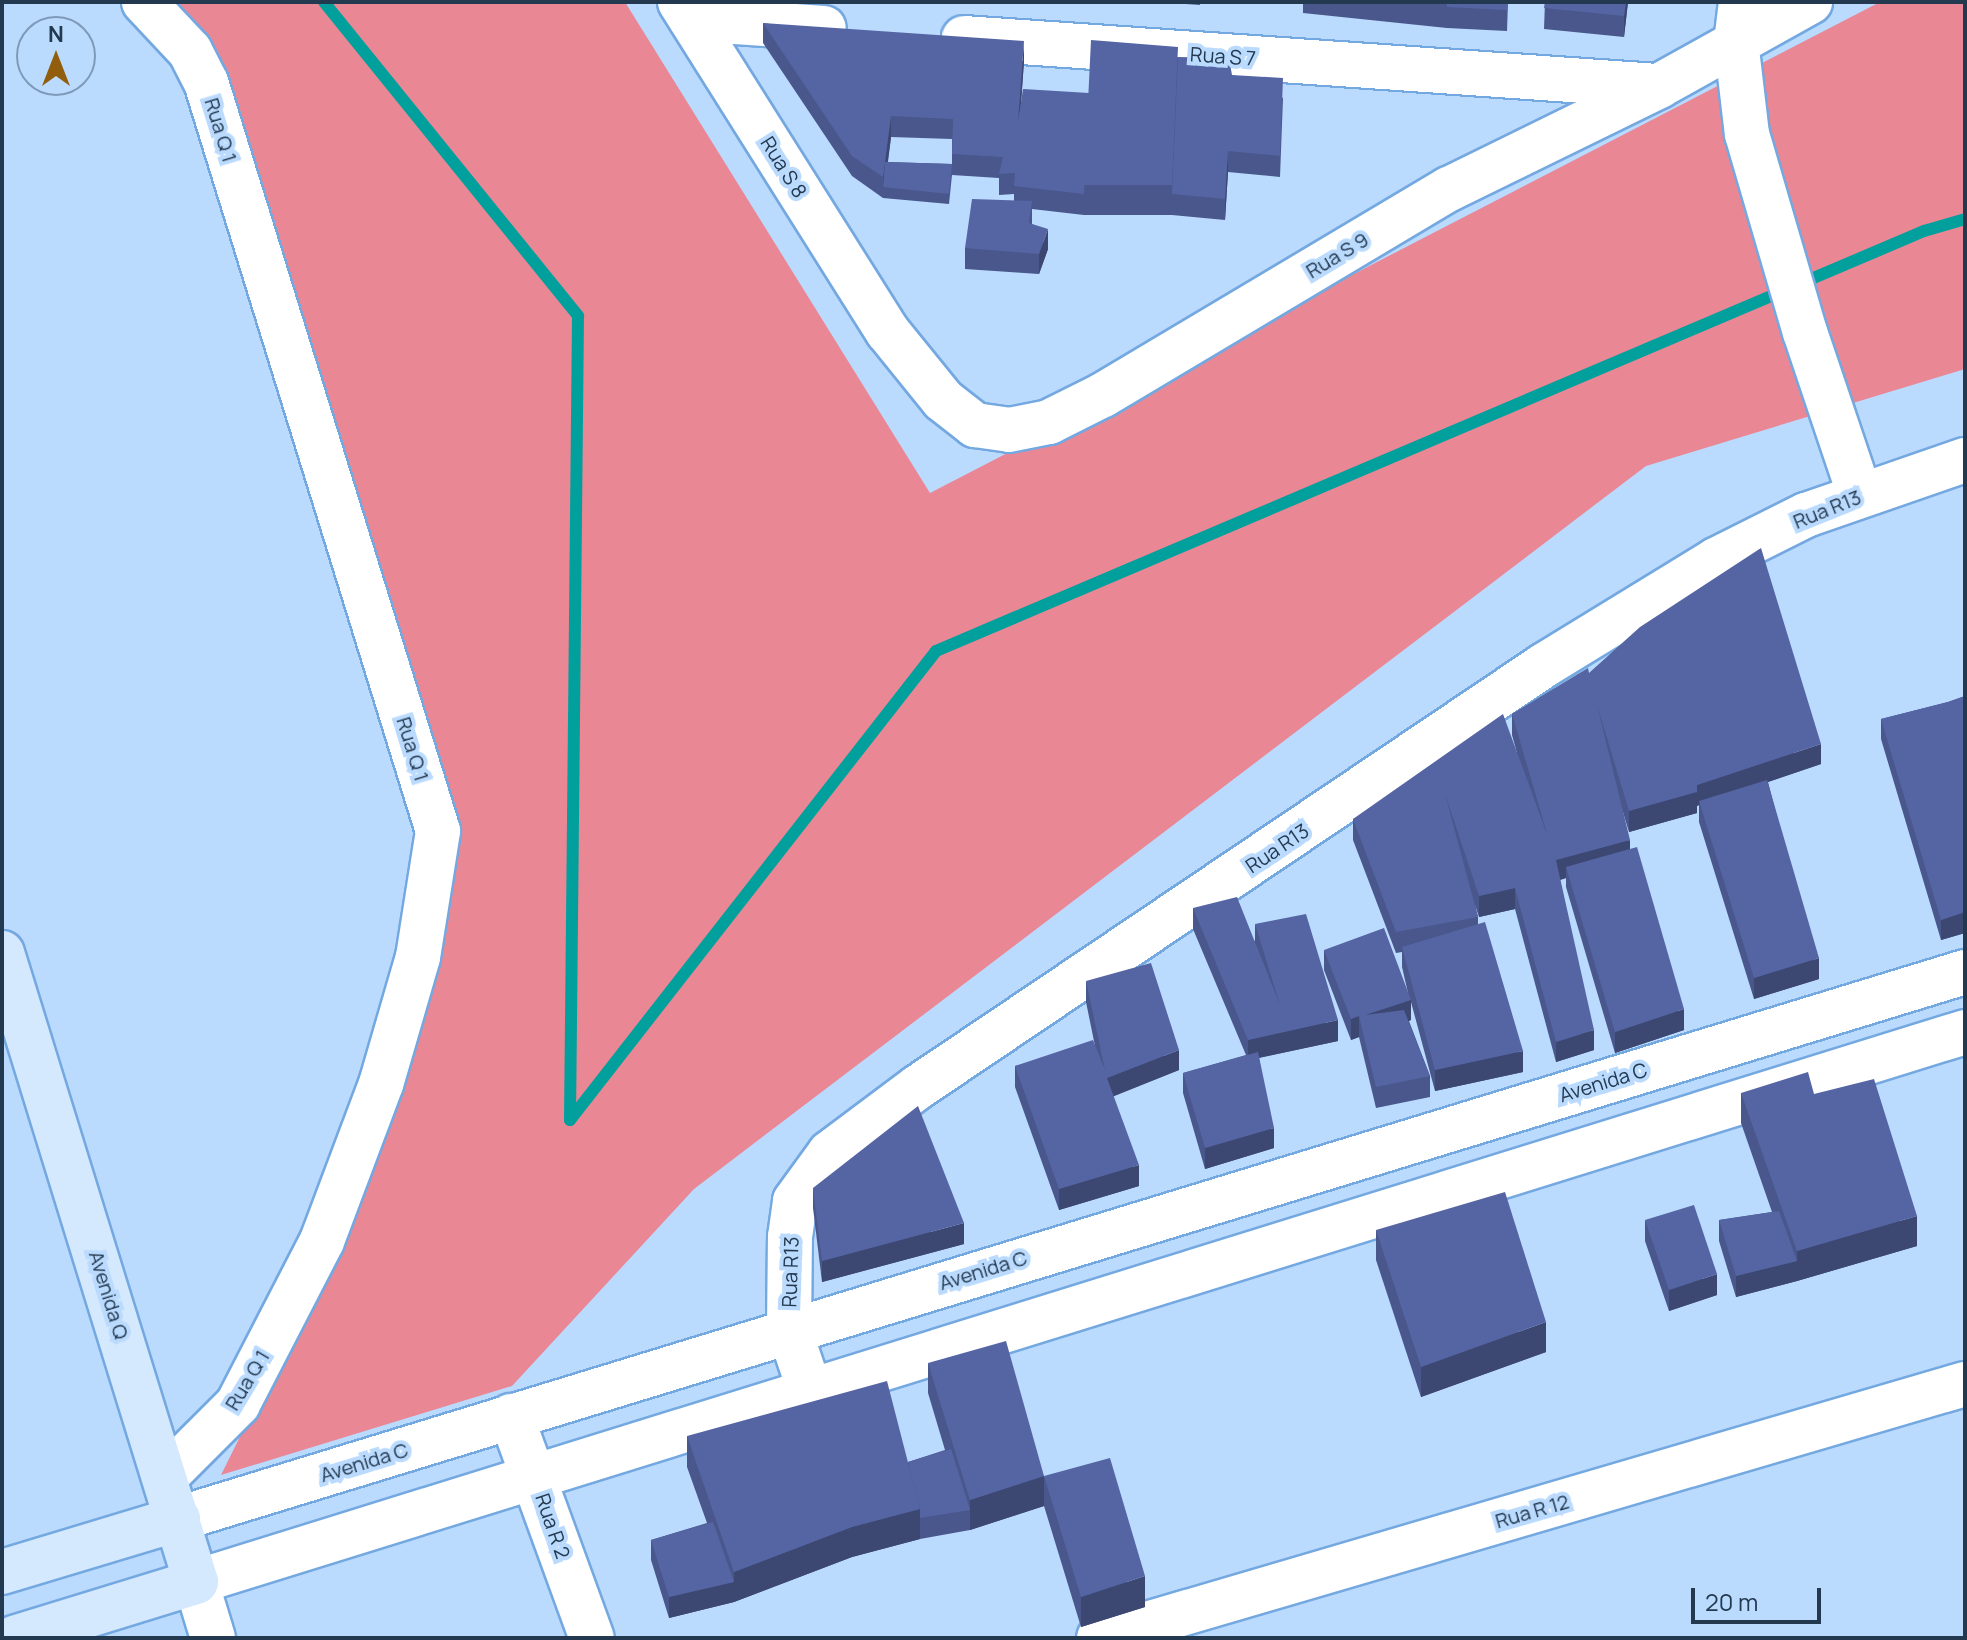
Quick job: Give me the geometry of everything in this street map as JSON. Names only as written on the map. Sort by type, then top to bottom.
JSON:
[{"type":"street","name":"Rua Q 1","points":[[144,2],[190,51],[206,82],[438,831],[418,957],[381,1084],[322,1241],[238,1404],[165,1477]]},
{"type":"street","name":"Rua S 9","points":[[888,332],[943,400],[975,425],[1009,430],[1049,422],[1449,189],[1659,86],[1738,21],[1810,2]]},
{"type":"street","points":[[685,10],[865,31]]},
{"type":"street","name":"Rua S 8","points":[[685,10],[888,332]]},
{"type":"street","points":[[1738,21],[1747,134],[1800,315],[1860,495]]},
{"type":"street","name":"Rua S 7","points":[[929,35],[1659,86]]},
{"type":"street","name":"Rua R13","points":[[810,1391],[789,1329],[795,1201],[830,1153],[918,1087],[1543,666],[1716,560],[1860,495],[1965,460]]},
{"type":"street","name":"Avenida Q","points":[[2,953],[213,1638]]},
{"type":"street","name":"Avenida C","points":[[2,1572],[1965,972]]},
{"type":"street","points":[[14,1638],[1965,1032]]},
{"type":"street","name":"Rua R 12","points":[[1099,1638],[1965,1384]]},
{"type":"street","name":"Rua R 2","points":[[511,1416],[592,1638]]},
{"type":"shaded area","points":[[176,2],[625,2],[930,493],[1880,2],[1965,2],[1965,369],[1646,466],[694,1189],[512,1386],[221,1475],[332,1251],[395,1089],[429,745],[212,43]]},
{"type":"building","points":[[1447,2],[1507,2],[1507,10],[1447,7]]},
{"type":"building","points":[[1545,2],[1626,2],[1624,16],[1544,8]]},
{"type":"building","points":[[763,23],[1024,41],[1018,122],[1023,89],[1089,93],[1084,194],[1014,186],[1015,173],[999,174],[1003,157],[952,154],[953,119],[891,116],[883,177],[852,156]]},
{"type":"building","points":[[1091,40],[1178,47],[1172,185],[1084,185]]},
{"type":"building","points":[[1178,57],[1229,58],[1232,75],[1283,78],[1280,156],[1228,151],[1225,199],[1172,194]]},
{"type":"building","points":[[885,162],[952,164],[949,194],[883,187]]},
{"type":"building","points":[[972,199],[1032,201],[1029,223],[1048,229],[1039,254],[965,248]]},
{"type":"building","points":[[1761,548],[1821,744],[1697,785],[1697,792],[1629,811],[1597,705],[1630,840],[1556,860],[1594,1030],[1556,1042],[1515,888],[1479,896],[1445,794],[1478,917],[1396,932],[1353,819],[1503,714],[1548,837],[1512,714],[1588,668],[1589,673],[1640,627]]},
{"type":"building","points":[[1965,696],[1965,912],[1941,920],[1881,719]]},
{"type":"building","points":[[1767,780],[1819,958],[1754,978],[1699,801]]},
{"type":"building","points":[[1637,847],[1684,1009],[1615,1032],[1566,867]]},
{"type":"building","points":[[1237,897],[1280,1005],[1255,924],[1306,914],[1338,1020],[1248,1040],[1193,908]]},
{"type":"building","points":[[1485,922],[1523,1051],[1435,1070],[1402,947]]},
{"type":"building","points":[[1384,928],[1411,1000],[1365,1015],[1404,1010],[1430,1076],[1376,1087],[1359,1016],[1351,1019],[1324,950]]},
{"type":"building","points":[[1151,963],[1179,1050],[1107,1078],[1139,1165],[1059,1189],[1015,1066],[1093,1040],[1105,1070],[1086,981]]},
{"type":"building","points":[[1258,1052],[1274,1128],[1205,1148],[1183,1073]]},
{"type":"building","points":[[1808,1072],[1814,1094],[1874,1079],[1917,1216],[1797,1251],[1741,1093]]},
{"type":"building","points":[[918,1106],[964,1223],[822,1261],[813,1188]]},
{"type":"building","points":[[1505,1192],[1546,1322],[1421,1367],[1376,1230]]},
{"type":"building","points":[[1694,1205],[1717,1274],[1669,1290],[1645,1220]]},
{"type":"building","points":[[1779,1211],[1797,1261],[1736,1276],[1719,1220]]},
{"type":"building","points":[[1006,1341],[1044,1476],[970,1500],[928,1363]]},
{"type":"building","points":[[887,1381],[920,1509],[852,1527],[734,1572],[687,1436]]},
{"type":"building","points":[[951,1449],[970,1510],[920,1518],[908,1462]]},
{"type":"building","points":[[1110,1458],[1145,1576],[1081,1597],[1044,1476]]},
{"type":"building","points":[[713,1522],[734,1582],[669,1597],[651,1540]]},
{"type":"waterway","points":[[324,2],[578,316],[570,1120]]},
{"type":"waterway","points":[[570,1120],[936,651],[1924,231],[1965,219]]}]
